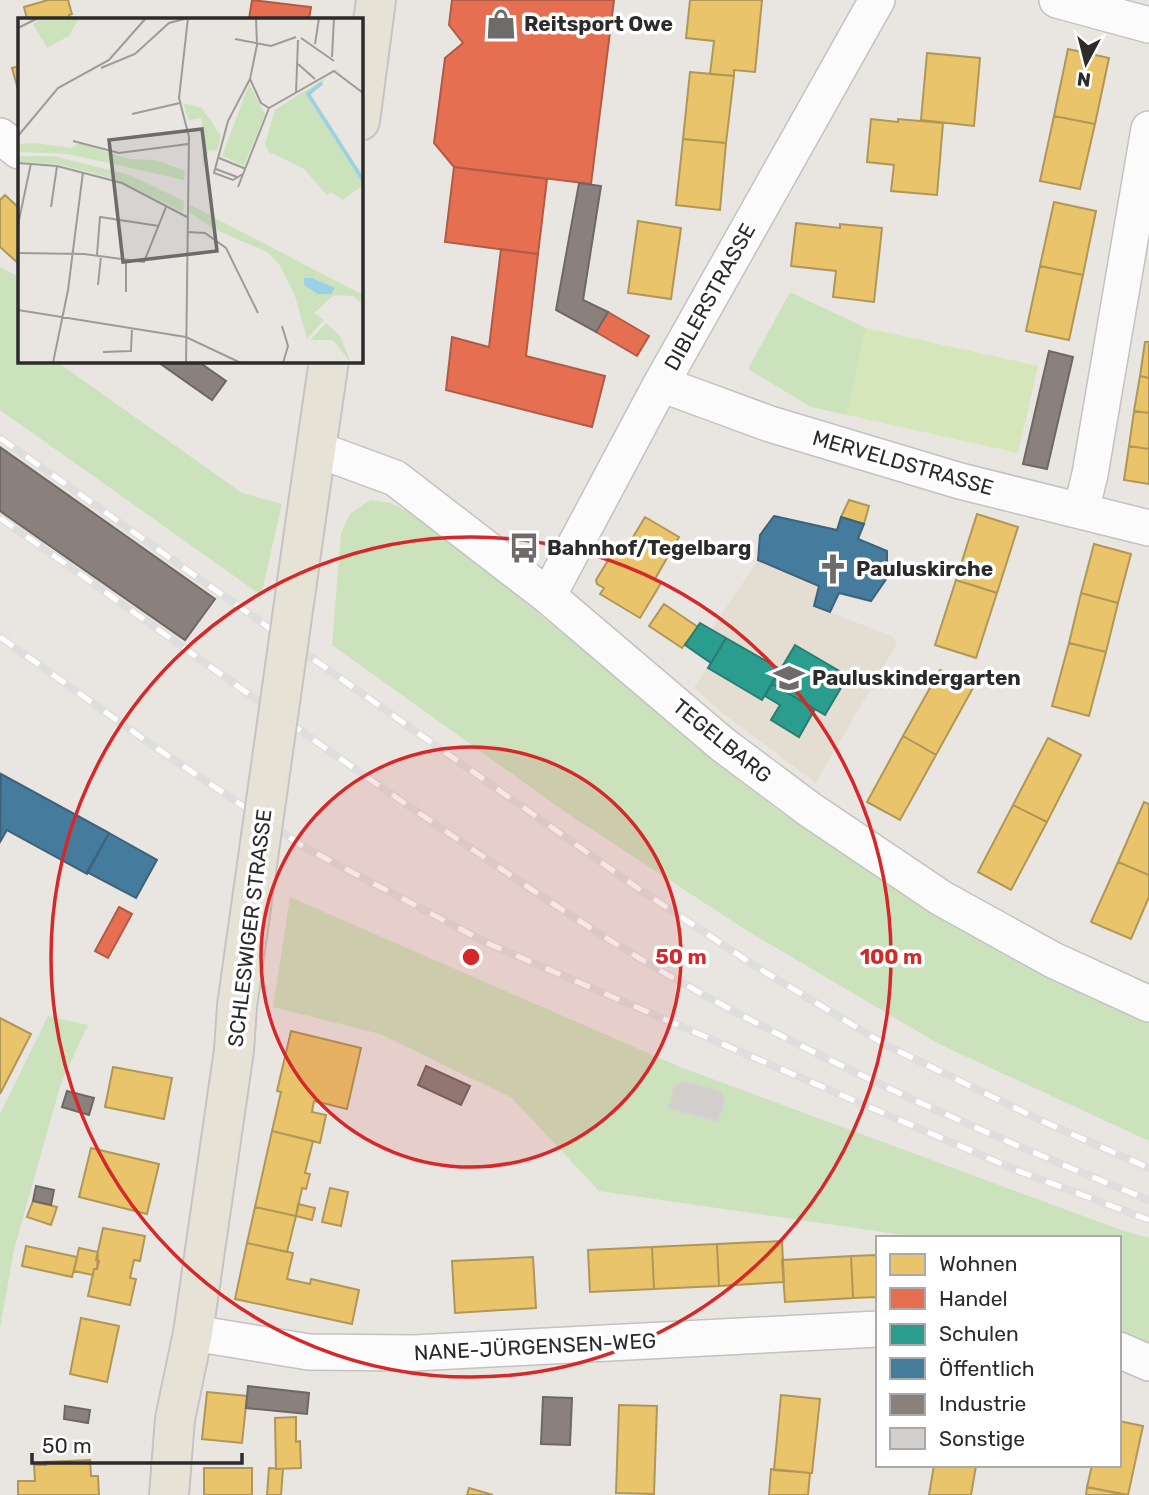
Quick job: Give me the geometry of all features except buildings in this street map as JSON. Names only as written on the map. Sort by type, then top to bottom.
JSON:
[{"type":"main road","points":[[362,106],[376,0]]},
{"type":"main road","name":"SCHLESWIGER STRASSE","points":[[169,1495],[176,1419],[193,1333],[234,1051],[237,1006],[329,362]]},
{"type":"street","name":"DIBLERSTRASSE","points":[[548,596],[661,384],[877,0]]},
{"type":"street","points":[[1057,0],[1115,7],[1149,25]]},
{"type":"street","points":[[1081,511],[1090,474],[1149,129]]},
{"type":"street","points":[[0,135],[18,150]]},
{"type":"street","name":"MERVELDSTRASSE","points":[[661,384],[770,424],[960,481],[1149,528]]},
{"type":"street","name":"TEGELBARG","points":[[316,449],[394,478],[548,596],[722,744],[820,817],[941,898],[1054,960],[1149,1004]]},
{"type":"street","name":"NANE-JÜRGENSEN-WEG","points":[[193,1333],[309,1352],[414,1353],[876,1329]]},
{"type":"street","points":[[1121,1351],[1149,1363]]},
{"type":"shaded area","name":"Pauluskindergarten","points":[[758,560],[819,586],[814,606],[894,637],[897,643],[816,783],[725,715],[694,688],[726,638],[711,630]]},
{"type":"green space","points":[[0,267],[18,276],[18,362],[57,362],[242,493],[282,504],[261,595],[0,410]]},
{"type":"green space","points":[[790,292],[866,328],[847,415],[811,407],[748,369]]},
{"type":"green space","points":[[866,328],[1038,366],[1018,453],[847,415]]},
{"type":"green space","points":[[370,500],[390,503],[425,520],[772,806],[938,916],[1149,1020],[1149,1141],[939,1044],[746,930],[568,814],[332,645],[341,534],[350,514]]},
{"type":"green space","points":[[290,897],[680,1067],[1149,1238],[1149,1348],[1121,1336],[1121,1236],[910,1236],[599,1191],[512,1098],[380,1034],[273,1007]]},
{"type":"green space","points":[[48,1016],[88,1025],[61,1083],[14,1250],[0,1328],[0,1114]]},
{"type":"railway","points":[[0,438],[639,889],[755,966],[886,1045],[1042,1121],[1149,1168]]},
{"type":"railway","points":[[0,518],[385,790],[547,900],[656,968],[776,1033],[898,1093],[1149,1200]]},
{"type":"railway","points":[[0,637],[149,743],[304,847],[487,943],[1016,1170],[1149,1220]]},
{"type":"place","name":"Reitsport Owe","points":[[501,24]]},
{"type":"place","name":"Bahnhof/Tegelbarg","points":[[524,548]]},
{"type":"place","name":"Pauluskirche","points":[[833,569]]},
{"type":"place","name":"Pauluskindergarten","points":[[789,678]]}]
